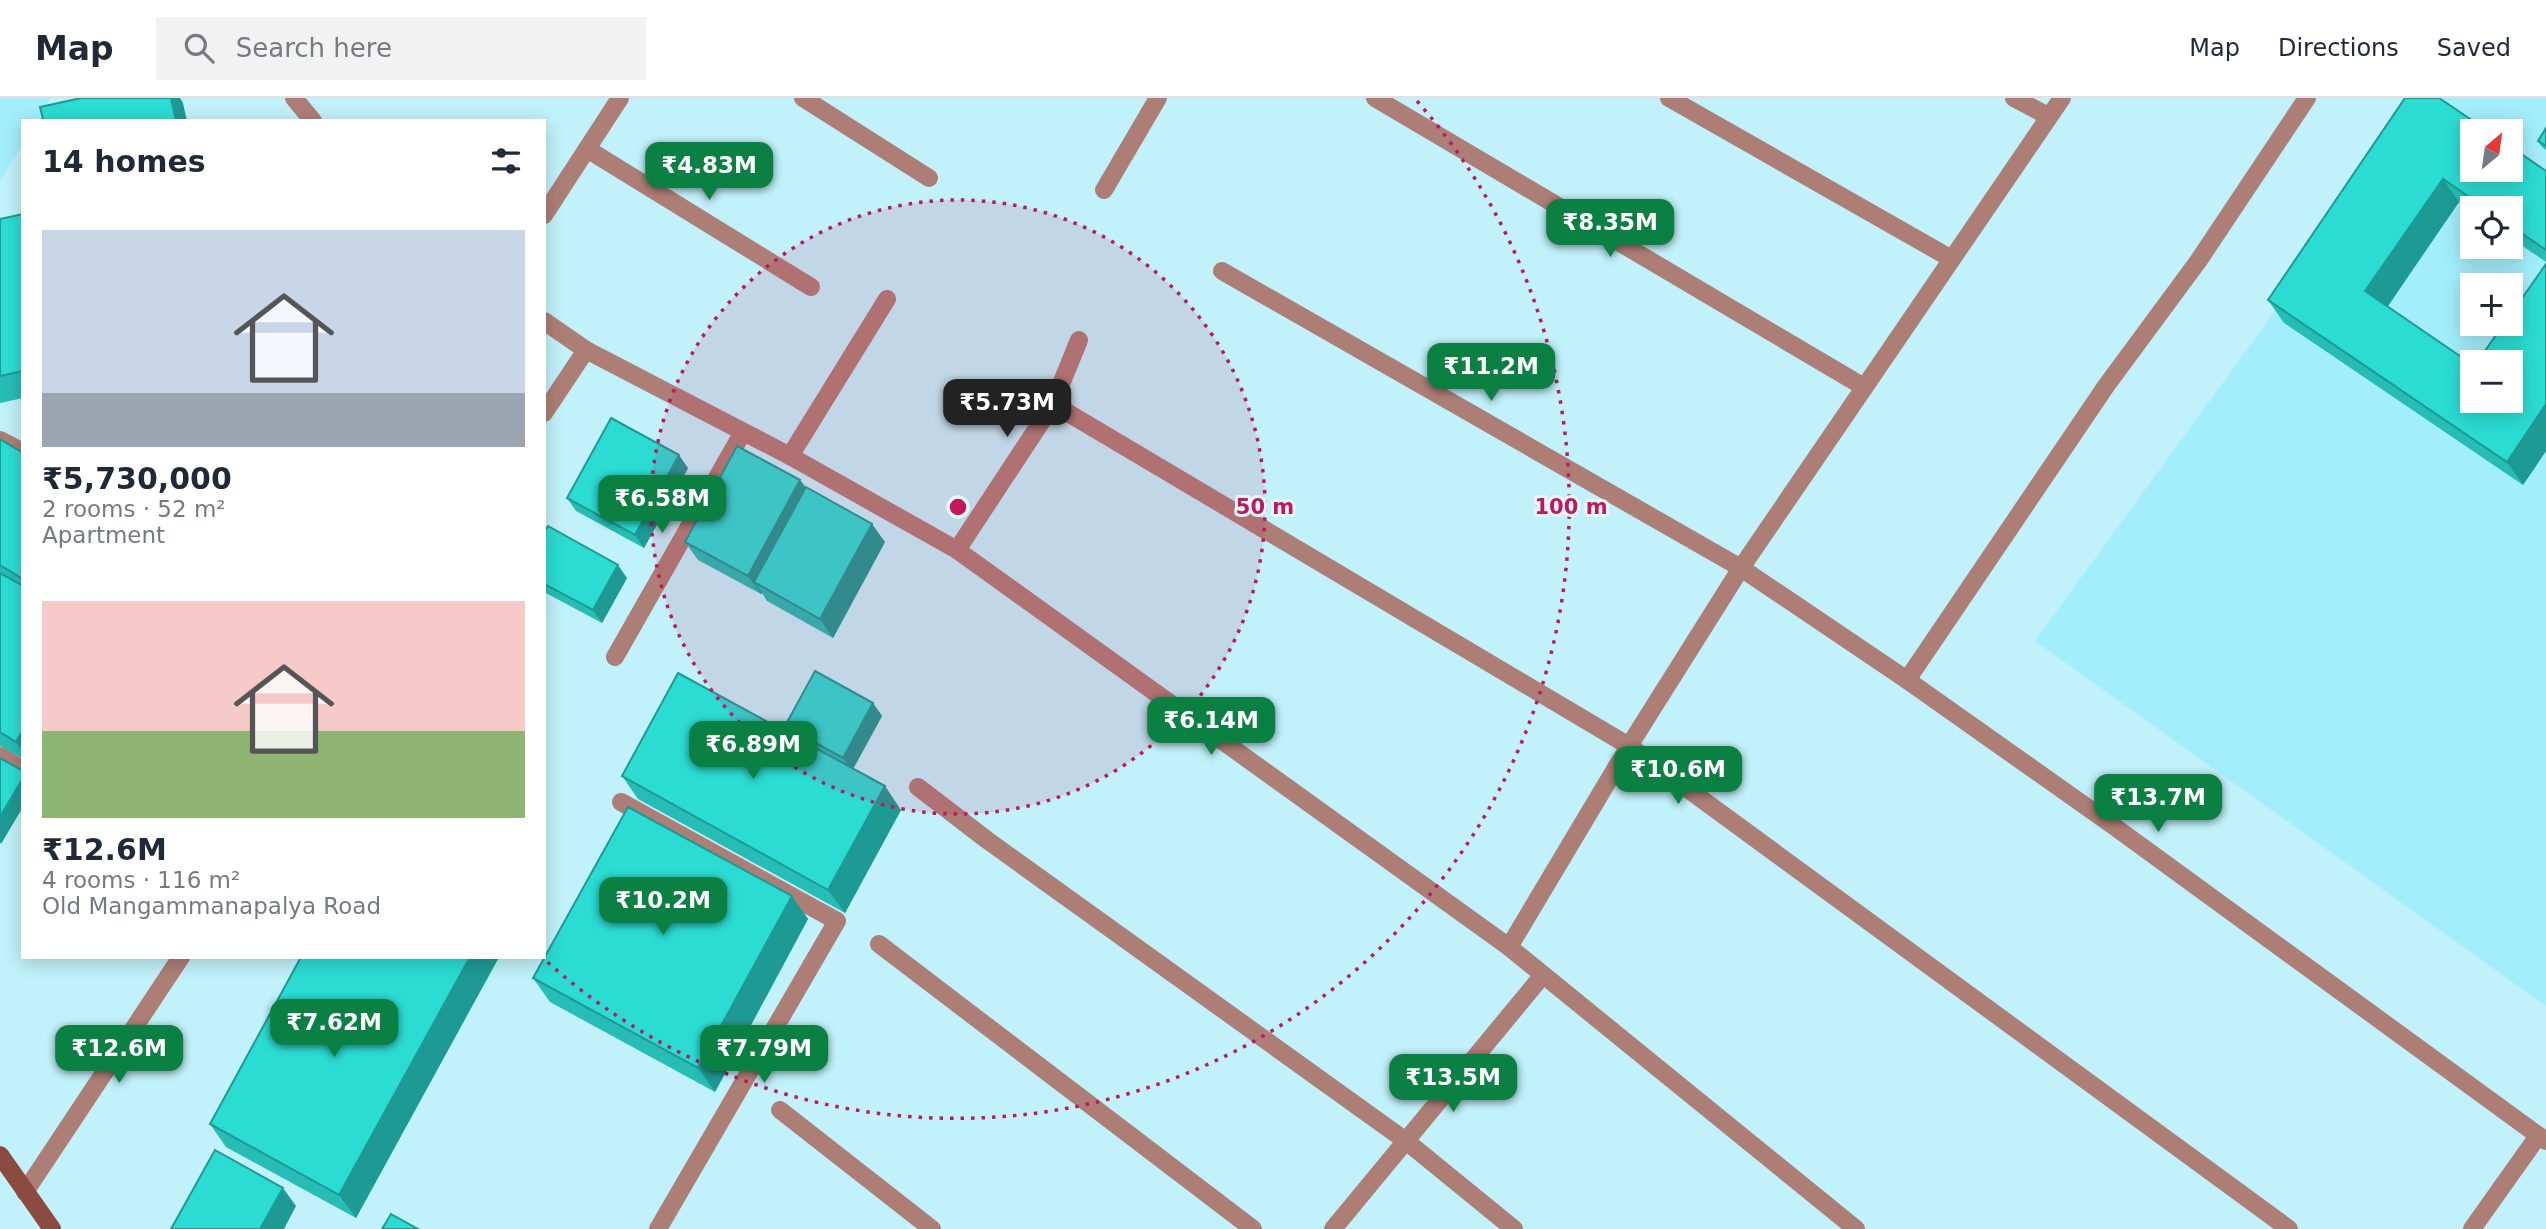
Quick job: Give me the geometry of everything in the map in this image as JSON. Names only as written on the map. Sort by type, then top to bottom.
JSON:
[{"type":"street","points":[[294,98],[311,119]]},
{"type":"street","points":[[546,212],[620,98]]},
{"type":"street","points":[[803,98],[929,178]]},
{"type":"street","points":[[1104,190],[1158,98]]},
{"type":"street","points":[[1376,98],[1864,387]]},
{"type":"street","points":[[1669,98],[1950,258]]},
{"type":"street","points":[[2014,98],[2048,116]]},
{"type":"street","points":[[1509,947],[1629,746],[1741,568],[1950,258],[2062,98]]},
{"type":"street","points":[[1907,680],[2106,386],[2199,260],[2307,98]]},
{"type":"street","points":[[587,149],[811,287]]},
{"type":"street","points":[[1222,271],[1741,568],[1907,680],[2115,827],[2542,1138],[2472,1229]]},
{"type":"street","points":[[790,456],[887,299]]},
{"type":"street","points":[[546,322],[586,350],[790,456],[957,551],[1509,947],[1856,1229]]},
{"type":"street","points":[[957,551],[1053,404],[1079,340]]},
{"type":"street","points":[[546,410],[586,350]]},
{"type":"street","points":[[1053,404],[1629,746],[2289,1229]]},
{"type":"street","points":[[615,657],[743,432]]},
{"type":"street","points":[[0,440],[21,451]]},
{"type":"street","points":[[0,756],[21,768]]},
{"type":"street","points":[[918,787],[987,840],[1406,1141],[1514,1229]]},
{"type":"street","points":[[621,802],[837,921],[658,1229]]},
{"type":"street","points":[[879,944],[1253,1229]]},
{"type":"street","points":[[25,1192],[180,959]]},
{"type":"street","points":[[1333,1229],[1543,975]]},
{"type":"street","points":[[780,1110],[932,1229]]},
{"type":"street","points":[[0,1155],[52,1229]]},
{"type":"shaded area","points":[[0,98],[51,98],[38,119],[21,119],[21,147],[0,181]]},
{"type":"shaded area","points":[[2430,98],[2546,98],[2546,1006],[2035,641]]},
{"type":"building","points":[[81,98],[171,98],[176,119],[43,119],[40,107]]},
{"type":"building","points":[[2405,98],[2439,98],[2470,119],[2460,119],[2460,182],[2524,182],[2524,156],[2546,171],[2546,250],[2523,234],[2523,196],[2468,196],[2443,179],[2365,291],[2460,356],[2460,413],[2523,413],[2523,350],[2486,350],[2495,336],[2523,336],[2523,297],[2546,264],[2546,404],[2507,462],[2268,300]]},
{"type":"building","points":[[2546,128],[2546,146],[2538,141]]},
{"type":"building","points":[[21,214],[21,371],[0,376],[0,219]]},
{"type":"building","points":[[611,418],[679,455],[635,535],[567,498]]},
{"type":"building","points":[[0,439],[21,452],[21,578],[0,565]]},
{"type":"building","points":[[737,446],[800,480],[748,576],[685,542]]},
{"type":"building","points":[[806,487],[872,524],[820,619],[754,582]]},
{"type":"building","points":[[548,526],[618,565],[593,610],[546,585]]},
{"type":"building","points":[[0,573],[21,585],[21,733],[16,742],[0,732]]},
{"type":"building","points":[[815,671],[873,703],[843,758],[785,726]]},
{"type":"building","points":[[678,673],[885,786],[828,890],[622,776]]},
{"type":"building","points":[[0,758],[21,770],[21,781],[0,817]]},
{"type":"building","points":[[628,807],[792,896],[698,1068],[533,978],[546,959]]},
{"type":"building","points":[[300,959],[469,959],[339,1195],[210,1124]]},
{"type":"building","points":[[215,1150],[283,1188],[260,1229],[171,1229]]},
{"type":"building","points":[[391,1214],[418,1229],[382,1229]]}]
